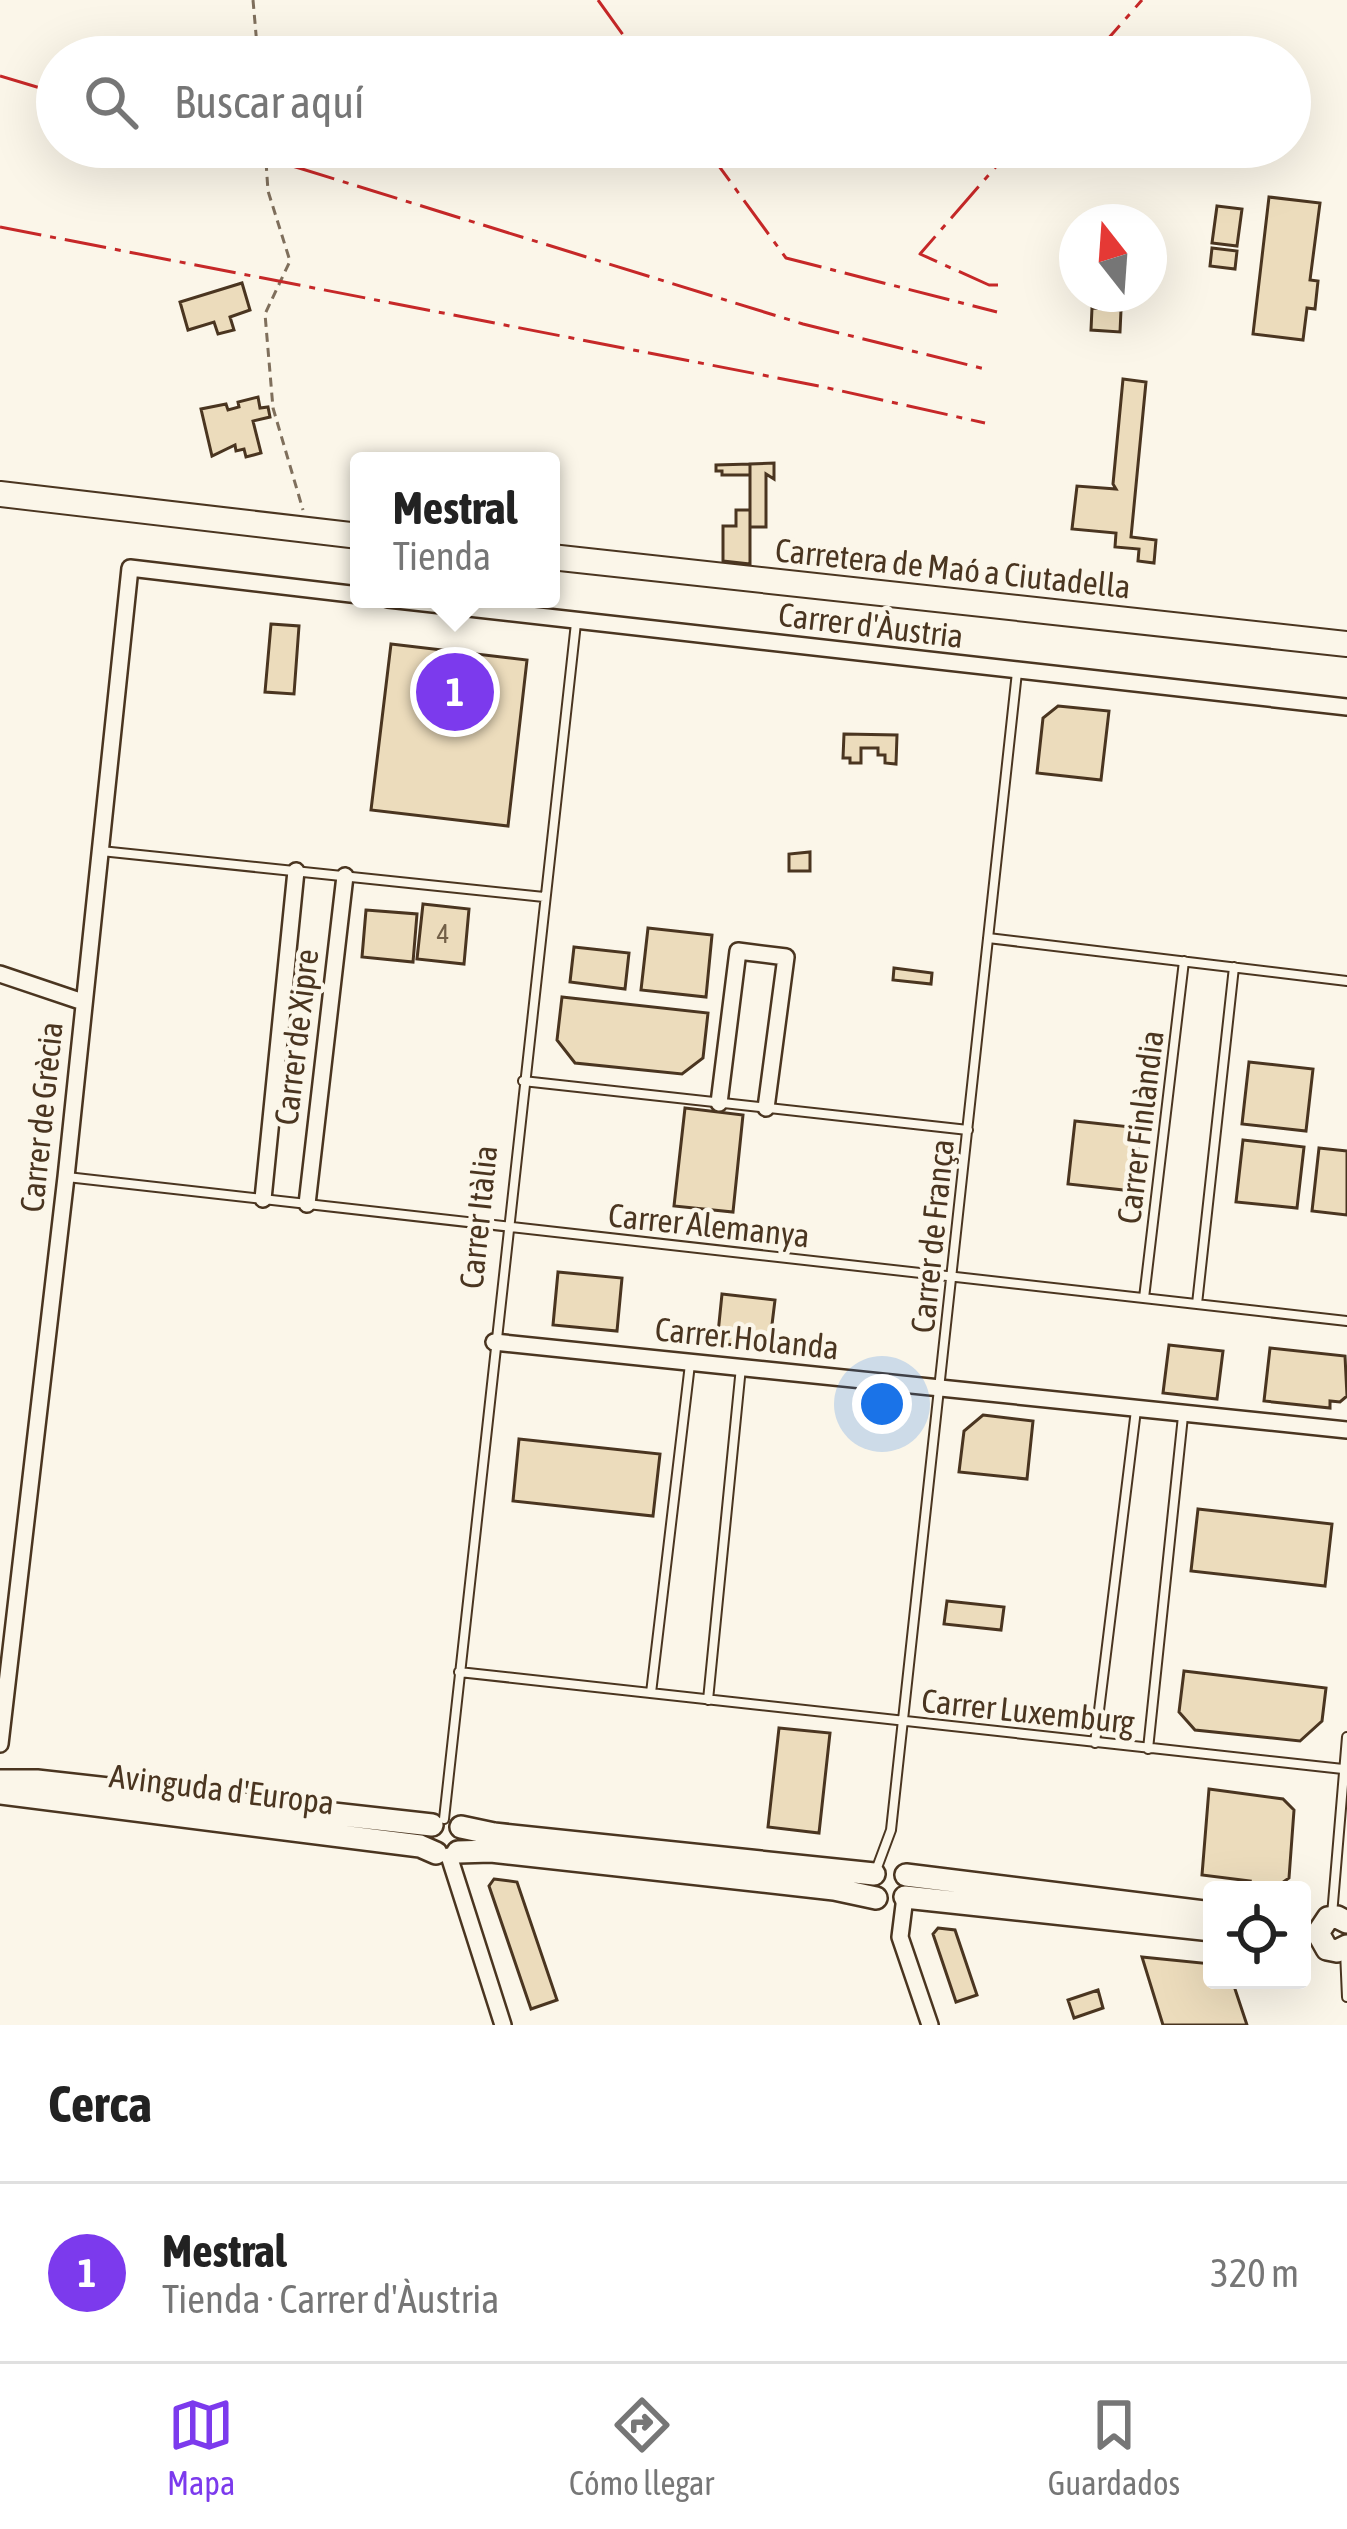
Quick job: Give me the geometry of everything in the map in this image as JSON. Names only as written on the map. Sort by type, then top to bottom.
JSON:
[{"type":"main road","points":[[0,494],[350,535]]},
{"type":"main road","name":"Carretera de Maó a Ciutadella","points":[[560,558],[1347,644]]},
{"type":"street","name":"Carrer de Grècia","points":[[0,1744],[130,568],[350,595]]},
{"type":"street","name":"Carrer d'Àustria","points":[[465,608],[1347,707]]},
{"type":"street","name":"Carrer de Xipre","points":[[263,1199],[296,871]]},
{"type":"street","name":"Carrer de Xipre","points":[[307,1204],[345,877]]},
{"type":"street","points":[[718,1103],[738,951],[786,957],[766,1108]]},
{"type":"street","points":[[0,974],[83,1002]]},
{"type":"street","name":"Carrer Holanda","points":[[494,1342],[1347,1430]]},
{"type":"street","name":"Avinguda d'Europa","points":[[0,1780],[446,1824],[494,1834],[874,1874],[891,1866],[905,1886],[1203,1929]]},
{"type":"street","name":"Avinguda d'Europa","points":[[0,1792],[420,1846],[447,1854],[491,1851],[812,1886],[894,1904],[905,1886]]},
{"type":"street","points":[[447,1854],[464,1843],[446,1824],[427,1840],[447,1854],[503,2025]]},
{"type":"street","points":[[874,1874],[871,1884],[876,1898]]},
{"type":"street","points":[[905,1886],[901,1937],[930,2025]]},
{"type":"street","name":"Avinguda d'Europa","points":[[905,1886],[1203,1911]]},
{"type":"lane","name":"Carrer Itàlia","points":[[446,1824],[506,1226],[576,621]]},
{"type":"lane","name":"Carrer de França","points":[[874,1874],[890,1830],[1017,672]]},
{"type":"lane","points":[[100,851],[544,897]]},
{"type":"lane","points":[[988,938],[1347,980]]},
{"type":"lane","name":"Carrer Finlàndia","points":[[1144,1298],[1184,961]]},
{"type":"lane","points":[[1197,1304],[1234,967]]},
{"type":"lane","points":[[523,1082],[968,1130]]},
{"type":"lane","name":"Carrer Alemanya","points":[[66,1177],[1347,1321]]},
{"type":"lane","points":[[651,1693],[690,1362]]},
{"type":"lane","points":[[708,1700],[741,1367]]},
{"type":"lane","points":[[1096,1743],[1137,1408]]},
{"type":"lane","points":[[1148,1748],[1184,1414]]},
{"type":"lane","name":"Carrer Luxemburg","points":[[459,1672],[1343,1769]]},
{"type":"lane","points":[[1347,1737],[1330,1935],[1347,1997]]},
{"type":"path","points":[[254,0],[257,36]]},
{"type":"path","points":[[266,168],[268,191],[290,261],[265,314],[273,408],[309,531]]},
{"type":"building","points":[[1269,197],[1320,203],[1310,280],[1318,281],[1315,309],[1307,308],[1303,340],[1253,334]]},
{"type":"building","points":[[1217,206],[1242,209],[1237,246],[1212,243]]},
{"type":"building","points":[[1212,248],[1237,251],[1235,269],[1210,266]]},
{"type":"building","points":[[242,283],[250,310],[230,317],[234,330],[218,334],[214,322],[188,330],[180,302]]},
{"type":"building","points":[[1092,312],[1121,312],[1120,332],[1091,330]]},
{"type":"building","points":[[1123,379],[1146,382],[1131,537],[1156,540],[1154,563],[1138,561],[1139,549],[1115,547],[1116,533],[1072,529],[1077,486],[1116,489]]},
{"type":"building","points":[[258,397],[260,408],[268,407],[270,417],[253,421],[261,453],[246,457],[244,449],[236,451],[235,445],[212,456],[201,409],[226,404],[228,410]]},
{"type":"building","points":[[774,463],[774,479],[766,474],[766,527],[750,527],[750,464]]},
{"type":"building","points":[[750,464],[750,475],[716,471],[716,465]]},
{"type":"building","points":[[736,510],[750,510],[750,564],[723,561],[723,526],[736,526]]},
{"type":"building","points":[[271,624],[299,626],[294,694],[265,692]]},
{"type":"building","points":[[391,644],[527,660],[508,826],[371,810]]},
{"type":"building","points":[[1058,706],[1109,711],[1101,780],[1037,773],[1043,718]]},
{"type":"building","points":[[844,734],[897,735],[896,764],[885,763],[878,748],[861,748],[861,763],[850,763],[850,758],[843,758]]},
{"type":"building","points":[[810,852],[810,871],[789,871],[789,854]]},
{"type":"building","points":[[423,904],[469,909],[464,964],[417,959]]},
{"type":"building","points":[[366,910],[417,914],[413,962],[362,957]]},
{"type":"building","points":[[648,928],[712,935],[706,997],[641,990]]},
{"type":"building","points":[[574,947],[629,953],[625,989],[570,982]]},
{"type":"building","points":[[894,968],[932,973],[931,984],[893,980]]},
{"type":"building","points":[[562,997],[708,1013],[703,1058],[682,1074],[575,1063],[557,1040]]},
{"type":"building","points":[[1249,1062],[1313,1069],[1306,1131],[1242,1124]]},
{"type":"building","points":[[685,1108],[743,1115],[733,1212],[674,1206]]},
{"type":"building","points":[[1075,1121],[1140,1128],[1133,1191],[1068,1184]]},
{"type":"building","points":[[1243,1140],[1304,1147],[1297,1208],[1236,1202]]},
{"type":"building","points":[[1319,1148],[1347,1151],[1347,1215],[1312,1211]]},
{"type":"building","points":[[558,1272],[622,1278],[617,1331],[553,1325]]},
{"type":"building","points":[[722,1294],[775,1300],[769,1349],[717,1343]]},
{"type":"building","points":[[1169,1345],[1223,1351],[1217,1399],[1163,1393]]},
{"type":"building","points":[[1270,1348],[1345,1356],[1347,1396],[1340,1402],[1330,1401],[1330,1408],[1264,1401]]},
{"type":"building","points":[[983,1415],[1033,1421],[1027,1479],[959,1472],[964,1431]]},
{"type":"building","points":[[519,1439],[660,1454],[653,1516],[513,1501]]},
{"type":"building","points":[[1198,1509],[1332,1524],[1325,1586],[1191,1571]]},
{"type":"building","points":[[947,1601],[1004,1607],[1001,1630],[944,1624]]},
{"type":"building","points":[[1184,1671],[1326,1688],[1322,1721],[1300,1741],[1195,1730],[1179,1712]]},
{"type":"building","points":[[779,1728],[830,1733],[819,1833],[768,1827]]},
{"type":"building","points":[[1209,1789],[1283,1799],[1294,1810],[1289,1878],[1250,1881],[1202,1875]]},
{"type":"building","points":[[494,1879],[517,1882],[557,2000],[531,2009],[489,1886]]},
{"type":"building","points":[[938,1928],[955,1930],[977,1995],[956,2002],[933,1934]]},
{"type":"building","points":[[1142,1957],[1203,1963],[1203,1989],[1235,1989],[1247,2025],[1163,2025]]},
{"type":"building","points":[[1098,1990],[1103,2008],[1074,2018],[1068,2000]]},
{"type":"power","points":[[598,0],[624,36]]},
{"type":"power","points":[[1110,36],[1142,0]]},
{"type":"power","points":[[0,76],[36,87]]},
{"type":"power","points":[[299,168],[803,324],[989,370]]},
{"type":"power","points":[[720,168],[786,258],[997,312]]},
{"type":"power","points":[[995,168],[920,254],[998,285]]},
{"type":"power","points":[[0,227],[819,386],[985,423]]},
{"type":"place","name":"Mestral","points":[[455,692]]}]
